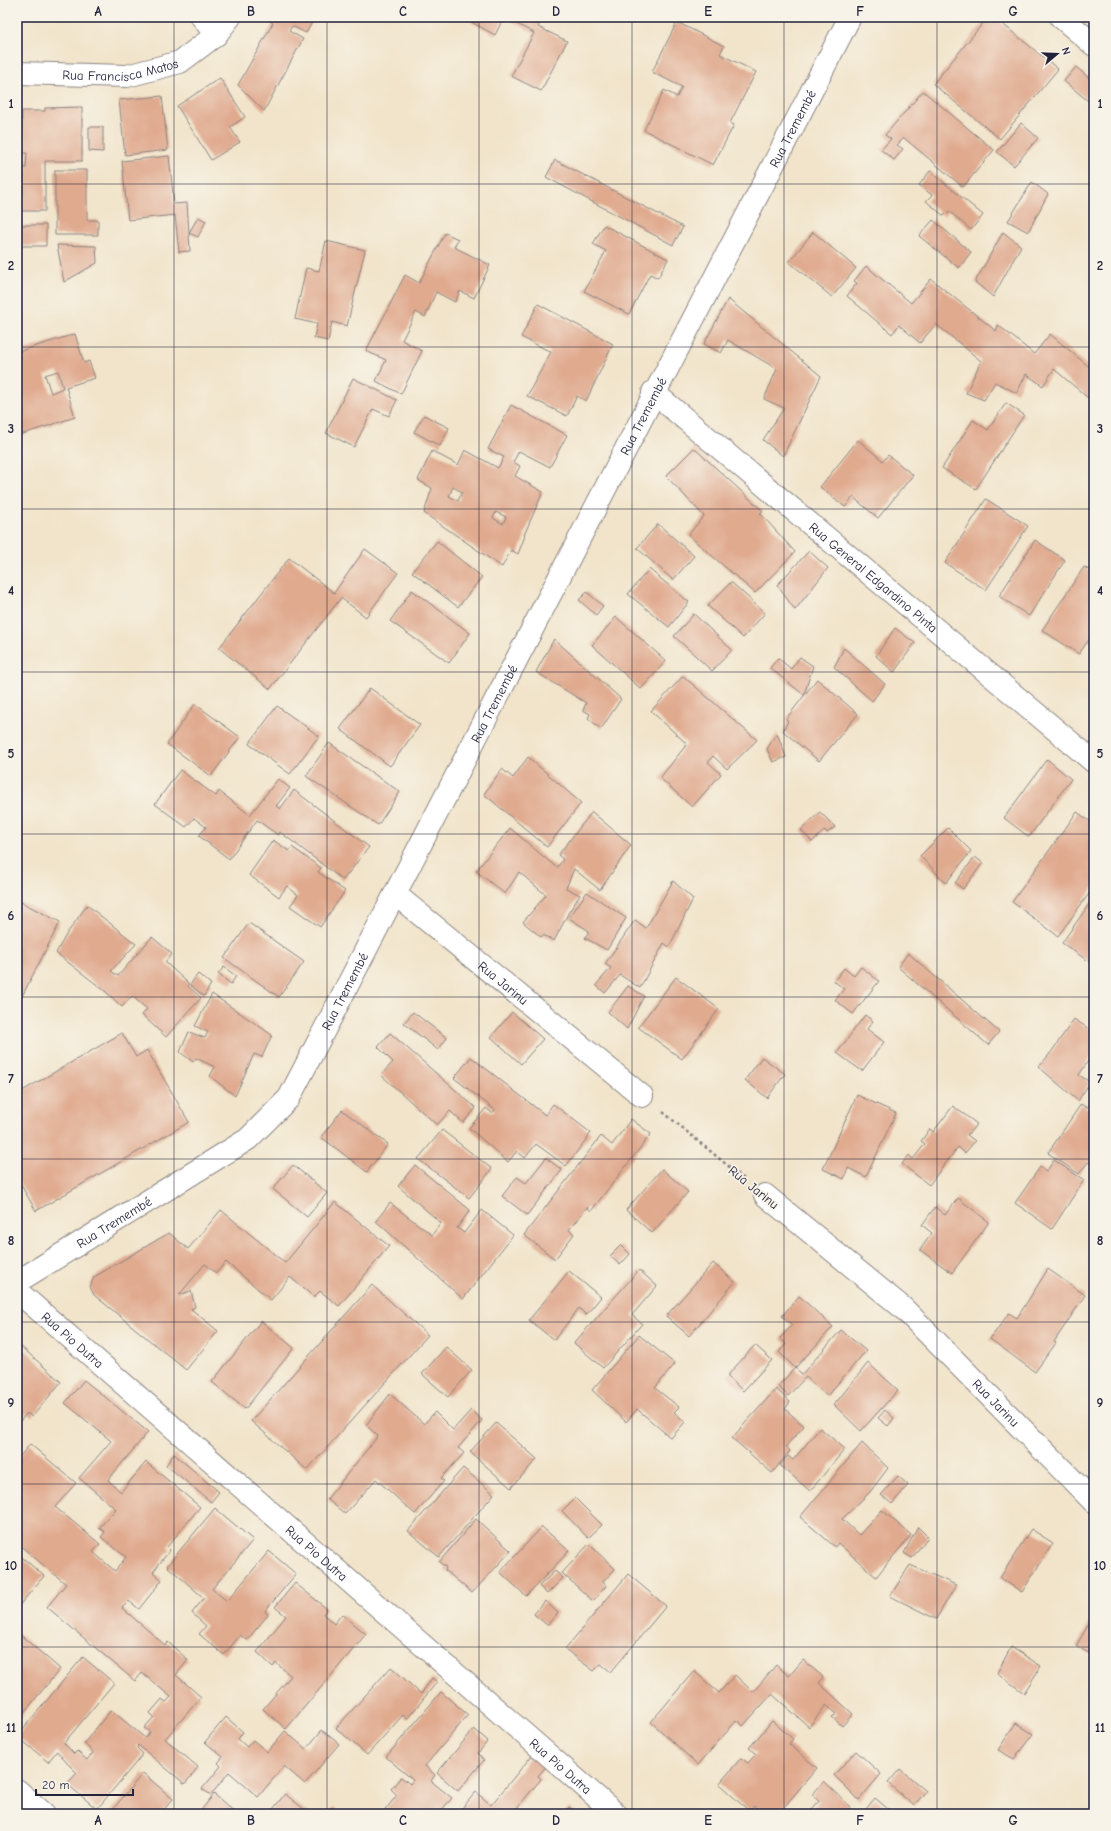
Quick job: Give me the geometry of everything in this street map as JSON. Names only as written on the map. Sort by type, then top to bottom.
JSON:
[{"type":"street","points":[[202,17],[216,35]]},
{"type":"street","name":"Rua Francisca Matos","points":[[17,74],[128,76],[180,62],[216,35],[230,17]]},
{"type":"street","name":"Rua Tremembé","points":[[17,1282],[248,1139],[289,1098],[653,392],[850,17]]},
{"type":"street","points":[[1061,17],[1094,45]]},
{"type":"street","name":"Rua General Edgardino Pinta","points":[[653,392],[1094,762]]},
{"type":"street","name":"Rua Jarinu","points":[[395,894],[642,1096]]},
{"type":"street","name":"Rua Jarinu","points":[[765,1196],[902,1308],[1094,1502]]},
{"type":"street","name":"Rua Pio Dutra","points":[[17,1291],[616,1814]]},
{"type":"street","points":[[17,1790],[44,1814]]},
{"type":"path","name":"Rua Jarinu","points":[[642,1096],[765,1196]]},
{"type":"building","points":[[272,17],[279,19],[280,17],[315,17],[306,33],[292,26],[289,31],[303,39],[264,111],[238,85],[273,23],[270,21]]},
{"type":"building","points":[[504,17],[495,35],[464,18]]},
{"type":"building","points":[[504,17],[543,17],[538,27],[567,41],[541,91],[511,76],[534,33]]},
{"type":"building","points":[[988,17],[994,17],[1058,69],[1000,139],[933,84]]},
{"type":"building","points":[[677,22],[724,46],[720,54],[756,72],[730,123],[734,125],[713,165],[644,130],[664,90],[677,97],[682,87],[652,72]]},
{"type":"building","points":[[1076,67],[1094,82],[1094,106],[1064,81]]},
{"type":"building","points":[[220,78],[245,117],[230,127],[240,142],[211,160],[177,106]]},
{"type":"building","points":[[923,91],[994,150],[963,187],[904,138],[897,145],[903,149],[894,160],[881,150],[891,139],[885,135]]},
{"type":"building","points":[[162,96],[168,150],[125,155],[119,100]]},
{"type":"building","points":[[82,107],[82,161],[45,161],[45,211],[19,211],[19,168],[26,168],[27,153],[22,153],[22,111],[45,111],[45,108]]},
{"type":"building","points":[[1021,123],[1038,138],[1014,166],[997,152]]},
{"type":"building","points":[[89,127],[103,127],[103,152],[89,151]]},
{"type":"building","points":[[169,156],[174,204],[187,203],[190,251],[179,252],[175,215],[128,220],[122,161]]},
{"type":"building","points":[[555,160],[683,227],[673,245],[546,177]]},
{"type":"building","points":[[55,170],[87,170],[87,220],[98,220],[98,235],[55,235]]},
{"type":"building","points":[[930,171],[983,215],[971,230],[949,211],[944,216],[926,201],[932,195],[919,185]]},
{"type":"building","points":[[1032,182],[1048,194],[1028,232],[1008,221]]},
{"type":"building","points":[[198,217],[206,221],[198,237],[189,233]]},
{"type":"building","points":[[933,220],[971,252],[959,268],[919,236]]},
{"type":"building","points":[[17,225],[46,225],[46,246],[17,246]]},
{"type":"building","points":[[604,225],[668,259],[658,278],[650,274],[629,314],[584,291],[606,251],[593,244]]},
{"type":"building","points":[[813,232],[856,268],[832,297],[789,262]]},
{"type":"building","points":[[1003,232],[1021,246],[993,297],[975,282]]},
{"type":"building","points":[[445,233],[458,239],[454,247],[490,265],[474,298],[460,291],[455,302],[436,292],[425,317],[416,312],[402,340],[422,351],[401,394],[376,381],[386,360],[366,351],[405,275],[419,283]]},
{"type":"building","points":[[326,241],[365,250],[347,326],[332,322],[328,341],[314,338],[317,324],[295,319],[306,268],[319,271]]},
{"type":"building","points":[[57,245],[96,246],[97,263],[64,282]]},
{"type":"building","points":[[866,266],[911,303],[931,279],[996,331],[998,325],[1034,354],[1050,334],[1094,371],[1094,403],[1054,369],[1043,386],[1026,374],[1017,393],[995,382],[984,400],[966,393],[981,361],[936,324],[920,343],[899,325],[892,334],[847,296],[857,283],[854,281]]},
{"type":"building","points":[[728,299],[821,376],[783,456],[763,440],[784,408],[764,399],[777,369],[728,340],[721,353],[704,344]]},
{"type":"building","points":[[538,304],[613,344],[586,401],[577,396],[567,416],[527,396],[551,352],[521,337]]},
{"type":"building","points":[[75,334],[84,363],[89,361],[95,378],[66,387],[75,417],[20,435],[17,427],[17,352]],"holes":[[[58,371],[63,388],[51,393],[45,375]]]},
{"type":"building","points":[[353,378],[397,400],[389,416],[373,409],[354,447],[326,433]]},
{"type":"building","points":[[1006,403],[1024,415],[976,489],[942,468],[973,420],[988,430]]},
{"type":"building","points":[[511,405],[567,435],[550,467],[519,451],[513,462],[520,466],[515,476],[543,492],[524,535],[525,536],[518,554],[511,550],[502,567],[424,513],[432,488],[418,480],[432,451],[458,465],[465,450],[498,468],[504,457],[488,449]],"holes":[[[453,487],[462,492],[458,501],[449,496]],[[496,512],[506,517],[503,524],[493,518]]]},
{"type":"building","points":[[424,415],[449,428],[440,446],[414,432]]},
{"type":"building","points":[[858,440],[883,461],[888,455],[913,475],[878,518],[853,497],[845,507],[820,487]]},
{"type":"building","points":[[694,448],[763,511],[760,513],[795,552],[755,593],[688,535],[704,516],[666,476]]},
{"type":"building","points":[[986,499],[1028,526],[986,590],[945,563]]},
{"type":"building","points":[[658,524],[694,556],[673,580],[637,548]]},
{"type":"building","points":[[1035,540],[1065,560],[1029,616],[999,596]]},
{"type":"building","points":[[437,541],[482,577],[458,607],[412,572]]},
{"type":"building","points":[[365,549],[398,573],[366,617],[341,598],[270,689],[219,648],[289,558],[334,593]]},
{"type":"building","points":[[809,551],[828,568],[795,610],[777,585]]},
{"type":"building","points":[[1084,567],[1094,573],[1094,632],[1079,654],[1042,630]]},
{"type":"building","points":[[649,569],[689,602],[669,627],[628,594]]},
{"type":"building","points":[[731,582],[765,613],[743,638],[708,606]]},
{"type":"building","points":[[412,590],[470,633],[449,663],[390,621]]},
{"type":"building","points":[[587,592],[603,606],[596,615],[579,600]]},
{"type":"building","points":[[694,614],[732,650],[712,671],[674,636]]},
{"type":"building","points":[[616,617],[666,661],[641,689],[592,645]]},
{"type":"building","points":[[895,628],[915,643],[894,672],[876,656]]},
{"type":"building","points":[[554,639],[621,699],[601,729],[588,718],[590,714],[583,710],[586,703],[536,672]]},
{"type":"building","points":[[844,648],[885,684],[872,701],[834,667]]},
{"type":"building","points":[[800,657],[813,666],[804,695],[770,668],[778,658],[791,669]]},
{"type":"building","points":[[683,676],[757,740],[727,769],[713,756],[708,762],[721,774],[692,807],[660,778],[687,744],[651,711]]},
{"type":"building","points":[[817,679],[858,714],[819,761],[783,731],[788,721],[786,719]]},
{"type":"building","points":[[370,688],[420,725],[390,766],[340,729]]},
{"type":"building","points":[[195,704],[240,737],[211,776],[167,744]]},
{"type":"building","points":[[277,706],[319,736],[290,774],[249,744]]},
{"type":"building","points":[[777,733],[786,757],[773,762],[767,749]]},
{"type":"building","points":[[329,743],[400,792],[378,825],[306,776]]},
{"type":"building","points":[[528,757],[581,803],[547,847],[484,794],[502,769],[513,778]]},
{"type":"building","points":[[1047,759],[1071,779],[1029,837],[1004,818]]},
{"type":"building","points":[[180,770],[216,796],[219,791],[250,815],[278,779],[290,788],[276,806],[280,809],[294,790],[369,847],[343,880],[280,832],[278,835],[257,820],[229,859],[199,836],[206,827],[194,818],[186,827],[155,804]]},
{"type":"building","points":[[592,812],[631,845],[600,890],[574,869],[566,888],[580,895],[569,912],[554,941],[543,935],[541,937],[523,922],[546,895],[519,872],[505,894],[476,871],[510,828],[557,868],[563,859],[558,855]]},
{"type":"building","points":[[820,812],[835,827],[827,833],[825,830],[812,842],[801,830]]},
{"type":"building","points":[[1077,812],[1094,824],[1094,887],[1058,936],[1012,902]]},
{"type":"building","points":[[948,828],[971,851],[946,883],[920,856]]},
{"type":"building","points":[[273,840],[289,851],[292,847],[321,868],[318,872],[345,891],[320,927],[290,906],[298,895],[287,886],[279,897],[249,875]]},
{"type":"building","points":[[975,857],[983,863],[963,889],[955,883]]},
{"type":"building","points":[[673,881],[693,899],[669,947],[664,943],[640,988],[620,975],[605,993],[596,985],[611,968],[605,964],[635,920],[646,928]]},
{"type":"building","points":[[587,892],[626,918],[607,950],[585,938],[589,931],[569,918]]},
{"type":"building","points":[[1094,897],[1094,965],[1062,943]]},
{"type":"building","points":[[21,902],[60,922],[17,1006],[17,911]]},
{"type":"building","points":[[87,905],[136,944],[111,971],[118,976],[152,937],[172,954],[165,962],[189,984],[188,986],[201,998],[166,1037],[142,1015],[147,1009],[132,996],[122,1007],[105,991],[56,953],[66,935]]},
{"type":"building","points":[[249,923],[304,962],[279,997],[224,958]]},
{"type":"building","points":[[908,953],[999,1032],[988,1045],[898,967]]},
{"type":"building","points":[[224,967],[236,976],[231,984],[218,974]]},
{"type":"building","points":[[861,967],[879,981],[853,1014],[835,1000],[844,989],[834,981],[844,968],[854,976]]},
{"type":"building","points":[[198,974],[211,984],[204,996],[190,985]]},
{"type":"building","points":[[676,977],[719,1009],[682,1059],[638,1027]]},
{"type":"building","points":[[628,986],[644,996],[627,1029],[608,1012]]},
{"type":"building","points":[[212,994],[272,1035],[262,1057],[254,1054],[235,1096],[210,1076],[215,1067],[196,1058],[193,1062],[180,1052],[189,1032],[205,1038],[208,1032],[195,1026]]},
{"type":"building","points":[[413,1012],[447,1038],[438,1050],[404,1023]]},
{"type":"building","points":[[512,1012],[543,1039],[521,1064],[491,1037]]},
{"type":"building","points":[[865,1015],[873,1021],[867,1029],[884,1042],[862,1071],[837,1053]]},
{"type":"building","points":[[1074,1019],[1094,1032],[1094,1052],[1079,1075],[1090,1082],[1078,1101],[1039,1067]]},
{"type":"building","points":[[122,1033],[136,1057],[147,1050],[189,1122],[36,1211],[17,1178],[17,1094]]},
{"type":"building","points":[[390,1033],[476,1108],[463,1123],[450,1111],[437,1125],[381,1075],[393,1062],[378,1047]]},
{"type":"building","points":[[471,1057],[545,1115],[553,1104],[591,1133],[566,1166],[536,1144],[525,1158],[517,1151],[508,1162],[469,1128],[486,1108],[492,1113],[495,1110],[454,1078]]},
{"type":"building","points":[[762,1057],[785,1074],[767,1098],[745,1080]]},
{"type":"building","points":[[857,1095],[896,1113],[866,1177],[848,1168],[844,1179],[823,1169]]},
{"type":"building","points":[[1094,1097],[1094,1167],[1088,1162],[1079,1174],[1048,1153],[1081,1104],[1087,1108]]},
{"type":"building","points":[[953,1106],[977,1124],[967,1135],[975,1141],[965,1153],[958,1147],[929,1185],[902,1164],[909,1155],[913,1159],[925,1144],[921,1141],[930,1129],[933,1132]]},
{"type":"building","points":[[342,1110],[388,1144],[367,1172],[321,1137]]},
{"type":"building","points":[[631,1119],[651,1134],[591,1211],[587,1207],[569,1230],[574,1234],[555,1259],[524,1235],[601,1136],[612,1145]]},
{"type":"building","points":[[442,1130],[492,1169],[469,1198],[418,1159]]},
{"type":"building","points":[[546,1158],[562,1170],[527,1215],[502,1196],[517,1177],[526,1183]]},
{"type":"building","points":[[1054,1160],[1084,1180],[1052,1229],[1015,1203],[1040,1167],[1046,1172]]},
{"type":"building","points":[[293,1165],[327,1193],[307,1217],[273,1189]]},
{"type":"building","points":[[415,1165],[470,1210],[457,1228],[464,1233],[482,1210],[513,1235],[463,1299],[376,1221],[390,1203],[432,1235],[441,1223],[398,1186]]},
{"type":"building","points":[[662,1169],[688,1192],[652,1233],[626,1210]]},
{"type":"building","points":[[958,1198],[989,1222],[952,1273],[920,1250],[932,1233],[922,1225],[935,1207],[945,1215]]},
{"type":"building","points":[[335,1202],[389,1246],[339,1306],[320,1291],[314,1297],[290,1277],[271,1300],[226,1262],[216,1273],[205,1264],[179,1295],[191,1291],[195,1307],[191,1309],[218,1331],[186,1370],[94,1295],[90,1287],[94,1277],[169,1233],[188,1249],[221,1210],[285,1263]]},
{"type":"building","points":[[621,1245],[630,1254],[620,1265],[610,1256]]},
{"type":"building","points":[[713,1263],[735,1282],[689,1336],[666,1316]]},
{"type":"building","points":[[1048,1269],[1085,1295],[1054,1342],[1056,1343],[1035,1372],[990,1339],[1009,1313],[1017,1318]]},
{"type":"building","points":[[639,1270],[657,1286],[632,1315],[642,1324],[603,1368],[574,1343]]},
{"type":"building","points":[[569,1271],[601,1297],[586,1315],[579,1308],[554,1340],[529,1320]]},
{"type":"building","points":[[372,1285],[428,1335],[307,1470],[251,1421]]},
{"type":"building","points":[[799,1296],[833,1327],[795,1368],[779,1352],[786,1344],[780,1338],[792,1325],[782,1316]]},
{"type":"building","points":[[261,1321],[294,1348],[245,1409],[212,1382]]},
{"type":"building","points":[[841,1330],[866,1351],[827,1396],[806,1377],[788,1396],[778,1386],[795,1368],[802,1374]]},
{"type":"building","points":[[639,1335],[675,1364],[655,1388],[679,1407],[674,1412],[685,1422],[671,1438],[637,1409],[626,1422],[592,1390]]},
{"type":"building","points":[[17,1343],[61,1382],[32,1417],[27,1413],[17,1425]]},
{"type":"building","points":[[755,1345],[772,1360],[743,1391],[727,1376]]},
{"type":"building","points":[[446,1347],[472,1370],[448,1397],[422,1374]]},
{"type":"building","points":[[868,1363],[898,1390],[861,1431],[834,1405]]},
{"type":"building","points":[[84,1380],[148,1432],[108,1480],[121,1492],[146,1462],[200,1507],[167,1547],[170,1550],[153,1572],[162,1580],[139,1609],[129,1601],[122,1608],[165,1645],[168,1642],[188,1660],[176,1675],[201,1697],[165,1739],[198,1767],[185,1784],[138,1745],[137,1748],[143,1754],[97,1809],[67,1784],[77,1773],[57,1751],[48,1762],[17,1736],[83,1657],[114,1683],[64,1743],[74,1754],[77,1751],[87,1760],[93,1753],[84,1743],[111,1710],[145,1738],[150,1732],[144,1728],[154,1717],[150,1713],[162,1699],[166,1702],[171,1697],[142,1673],[135,1681],[47,1607],[66,1584],[17,1543],[17,1460],[30,1444],[76,1483],[55,1507],[100,1544],[93,1552],[115,1571],[126,1557],[101,1537],[105,1532],[99,1528],[116,1509],[79,1478],[111,1441],[65,1403]]},
{"type":"building","points":[[776,1389],[790,1402],[785,1409],[804,1426],[786,1446],[790,1451],[772,1473],[732,1438]]},
{"type":"building","points":[[390,1394],[424,1424],[435,1412],[453,1430],[471,1410],[482,1420],[458,1448],[464,1453],[441,1478],[444,1481],[415,1514],[376,1479],[345,1514],[327,1499],[378,1436],[366,1425]]},
{"type":"building","points":[[885,1410],[894,1418],[888,1426],[878,1418]]},
{"type":"building","points":[[496,1423],[537,1459],[511,1488],[470,1452]]},
{"type":"building","points":[[820,1428],[845,1449],[810,1491],[780,1465],[788,1456],[793,1460]]},
{"type":"building","points":[[862,1443],[888,1468],[870,1492],[842,1519],[859,1535],[882,1510],[911,1535],[876,1577],[838,1543],[835,1547],[800,1517]]},
{"type":"building","points":[[174,1454],[219,1492],[211,1502],[166,1465]]},
{"type":"building","points":[[463,1468],[494,1494],[439,1557],[408,1531]]},
{"type":"building","points":[[898,1476],[908,1485],[892,1504],[881,1495]]},
{"type":"building","points":[[575,1498],[602,1525],[588,1538],[562,1511]]},
{"type":"building","points":[[215,1508],[253,1540],[212,1589],[227,1601],[269,1551],[296,1574],[265,1611],[268,1615],[247,1640],[240,1635],[224,1655],[199,1634],[206,1626],[192,1613],[204,1598],[167,1566]]},
{"type":"building","points":[[476,1519],[511,1551],[472,1593],[445,1570],[446,1567],[439,1562]]},
{"type":"building","points":[[542,1527],[569,1551],[526,1596],[500,1572]]},
{"type":"building","points":[[918,1527],[928,1537],[912,1558],[904,1553]]},
{"type":"building","points":[[1031,1529],[1053,1543],[1022,1592],[1000,1578]]},
{"type":"building","points":[[589,1544],[615,1569],[603,1582],[606,1586],[593,1601],[562,1573]]},
{"type":"building","points":[[17,1553],[44,1576],[17,1608]]},
{"type":"building","points":[[910,1565],[956,1585],[936,1619],[890,1596]]},
{"type":"building","points":[[555,1571],[563,1578],[547,1594],[539,1586]]},
{"type":"building","points":[[628,1574],[666,1606],[611,1672],[601,1664],[594,1671],[565,1649]]},
{"type":"building","points":[[295,1583],[327,1609],[323,1614],[334,1624],[342,1614],[366,1634],[286,1729],[263,1709],[291,1676],[276,1663],[273,1667],[257,1652],[286,1616],[275,1607]]},
{"type":"building","points":[[545,1601],[558,1613],[547,1625],[534,1614]]},
{"type":"building","points":[[1094,1615],[1094,1656],[1076,1646]]},
{"type":"building","points":[[17,1632],[60,1669],[17,1721]]},
{"type":"building","points":[[1011,1647],[1041,1666],[1024,1693],[997,1673]]},
{"type":"building","points":[[803,1660],[823,1677],[819,1683],[853,1714],[842,1726],[832,1717],[837,1714],[826,1705],[809,1727],[772,1694],[743,1726],[737,1720],[698,1765],[651,1722],[694,1671],[719,1693],[735,1675],[753,1692],[776,1665],[789,1676]]},
{"type":"building","points":[[391,1667],[421,1694],[432,1678],[437,1682],[407,1719],[403,1715],[367,1755],[336,1728]]},
{"type":"building","points":[[441,1692],[468,1715],[425,1766],[435,1775],[431,1781],[452,1798],[438,1814],[382,1814],[397,1795],[391,1789],[401,1777],[410,1784],[413,1780],[386,1757]]},
{"type":"building","points":[[226,1717],[243,1732],[238,1739],[247,1747],[253,1740],[267,1752],[285,1731],[306,1749],[322,1730],[339,1744],[305,1784],[284,1766],[258,1797],[229,1772],[211,1795],[202,1789],[221,1766],[218,1763],[223,1757],[205,1742]]},
{"type":"building","points":[[772,1721],[793,1739],[789,1744],[817,1768],[778,1814],[763,1814],[754,1806],[749,1811],[719,1784],[741,1758],[748,1763],[756,1754],[749,1748]]},
{"type":"building","points":[[1016,1723],[1033,1734],[1014,1759],[998,1750]]},
{"type":"building","points":[[474,1729],[488,1741],[478,1753],[484,1760],[458,1791],[437,1773]]},
{"type":"building","points":[[856,1751],[881,1774],[859,1800],[834,1775]]},
{"type":"building","points":[[534,1753],[548,1764],[538,1776],[541,1779],[512,1814],[502,1814],[498,1811],[495,1814],[457,1814],[476,1792],[491,1805]]},
{"type":"building","points":[[900,1769],[926,1791],[914,1806],[888,1783]]},
{"type":"building","points":[[143,1773],[173,1799],[160,1814],[109,1814]]},
{"type":"building","points":[[824,1781],[851,1807],[845,1814],[808,1814],[819,1801],[812,1795]]},
{"type":"building","points":[[214,1794],[237,1814],[198,1814]]},
{"type":"building","points":[[285,1794],[310,1814],[269,1814]]},
{"type":"building","points":[[875,1798],[894,1814],[862,1814]]},
{"type":"building","points":[[333,1807],[341,1814],[328,1814]]},
{"type":"building","points":[[569,1807],[578,1814],[563,1814]]}]
